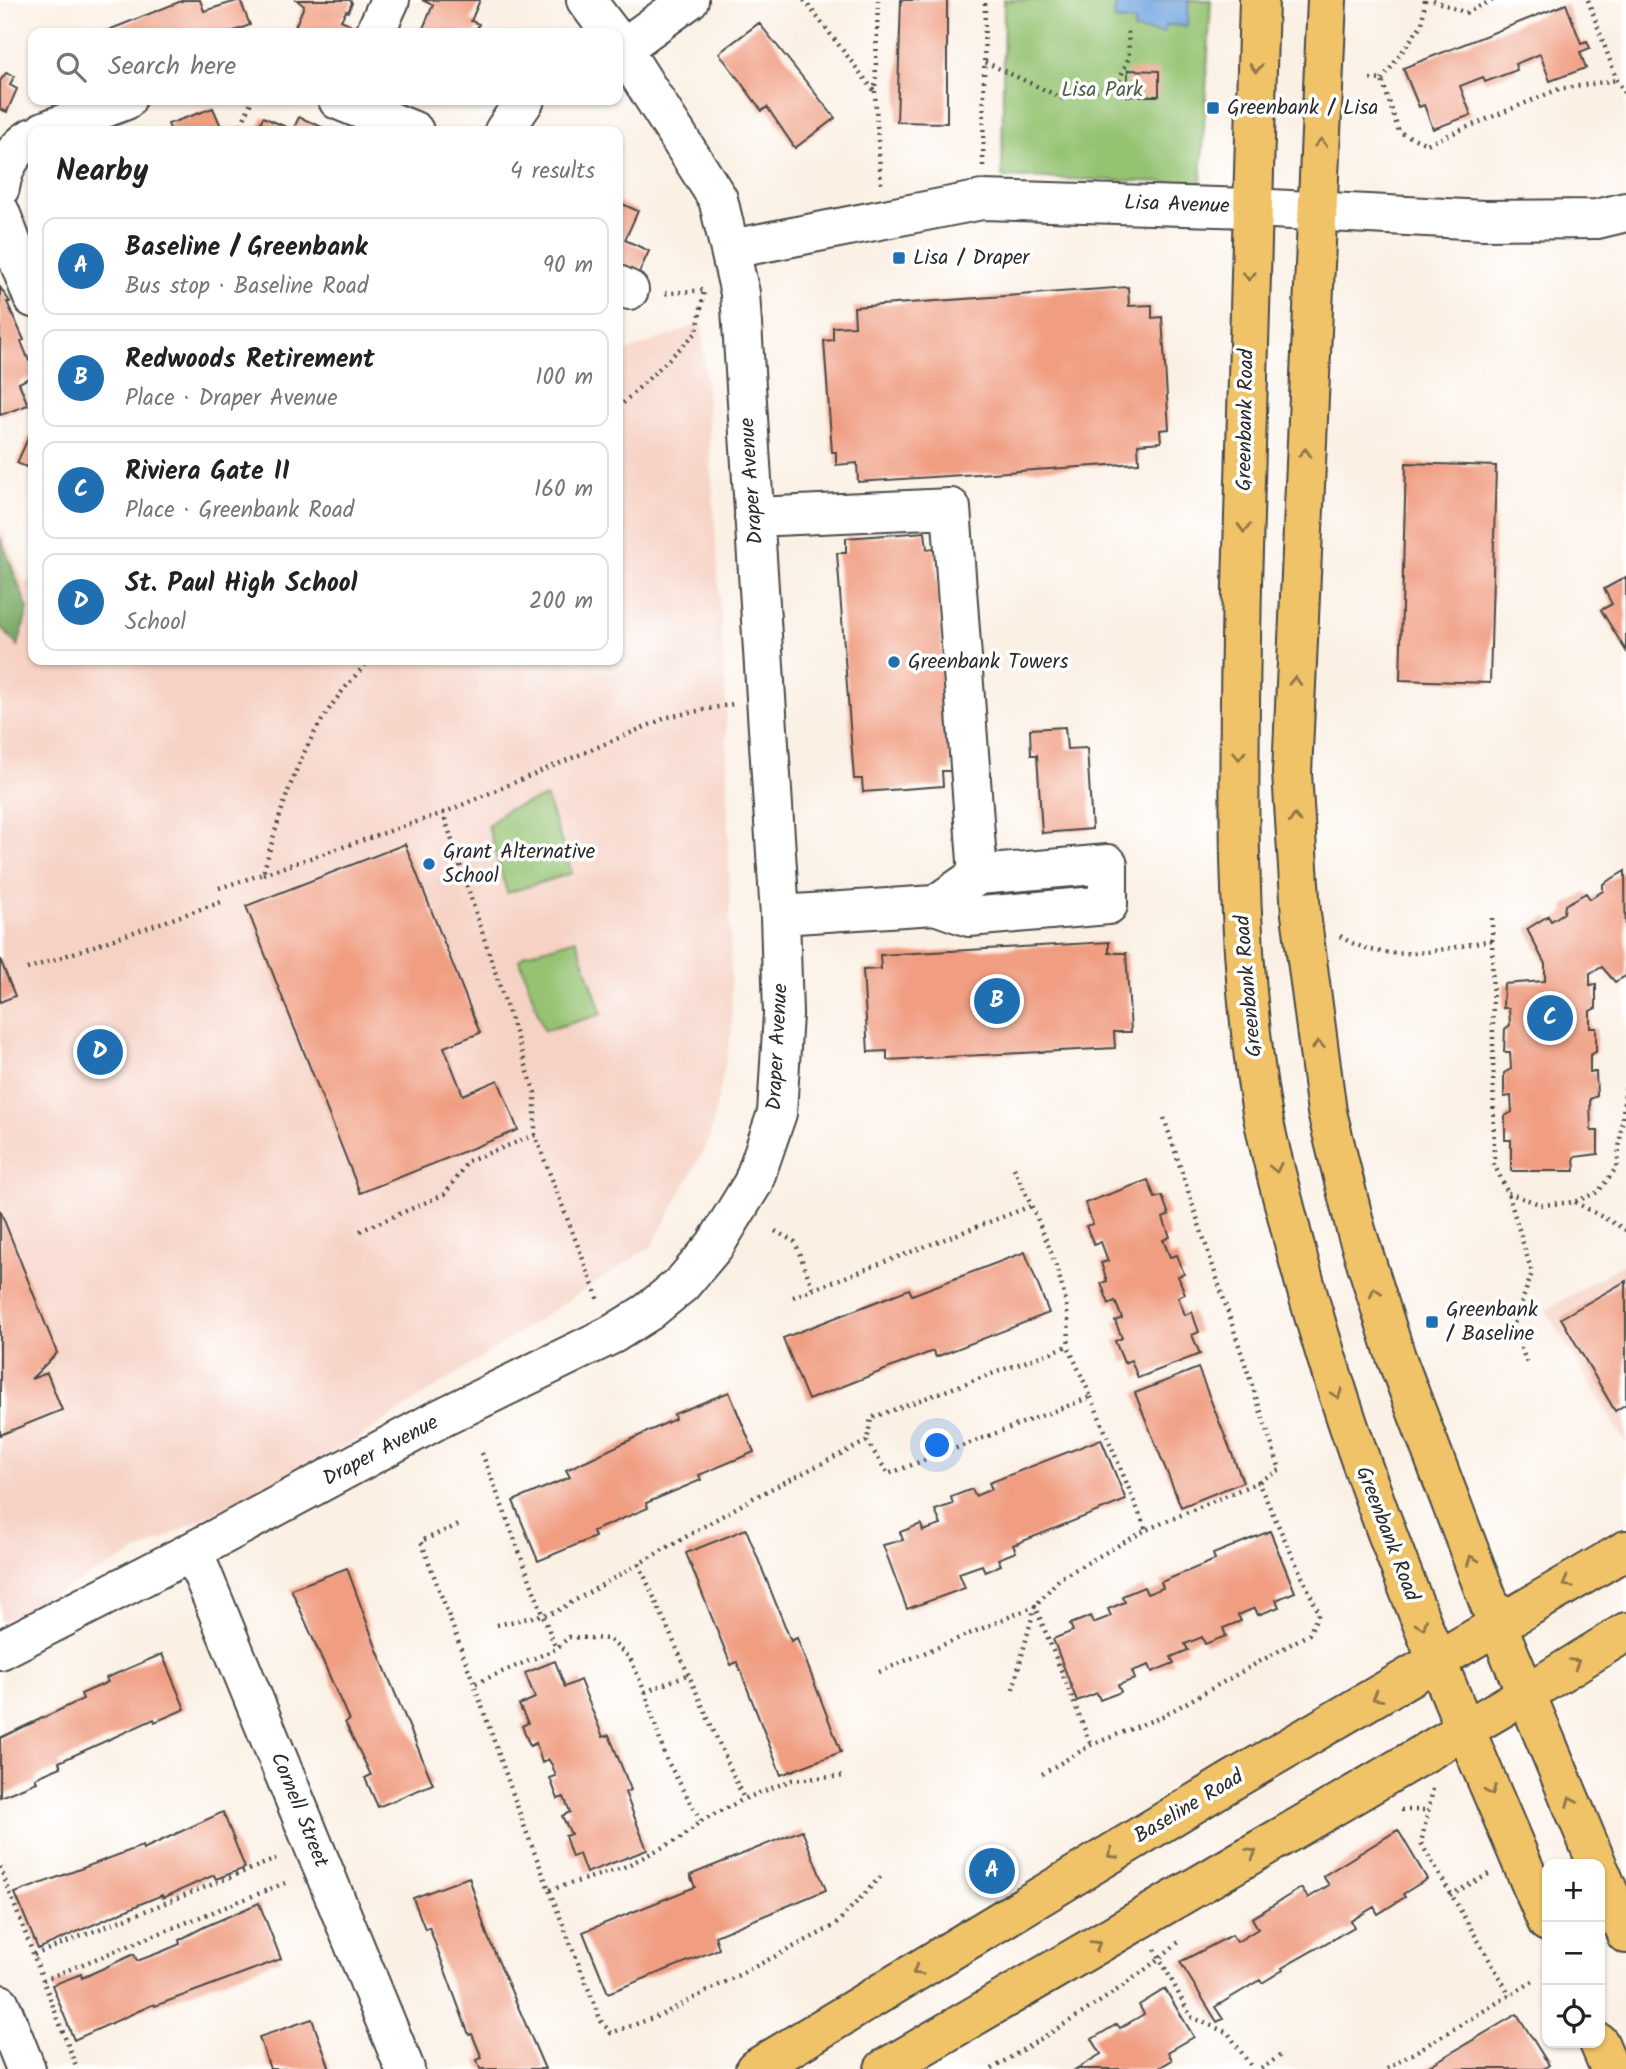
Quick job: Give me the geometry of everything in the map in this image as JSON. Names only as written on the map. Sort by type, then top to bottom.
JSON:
[{"type":"main road","name":"Greenbank Road","points":[[1259,0],[1251,208],[1238,788],[1244,967],[1260,1102],[1316,1329],[1379,1516],[1436,1662],[1542,1910]]},
{"type":"main road","points":[[1327,0],[1298,603],[1293,773],[1301,914],[1326,1112],[1356,1230],[1396,1357],[1497,1624],[1595,1859]]},
{"type":"main road","name":"Baseline Road","points":[[755,2069],[1497,1624],[1626,1550]]},
{"type":"main road","points":[[884,2069],[1526,1694],[1626,1632]]},
{"type":"main road","points":[[1605,1883],[1626,1934]]},
{"type":"main road","points":[[1601,2048],[1610,2069]]},
{"type":"street","points":[[377,28],[390,0]]},
{"type":"street","points":[[606,28],[689,0]]},
{"type":"street","name":"Draper Avenue","points":[[0,1650],[193,1551],[437,1420],[612,1334],[648,1312],[682,1284],[715,1245],[753,1183],[777,1113],[783,1014],[780,915],[740,293],[718,199],[623,59]]},
{"type":"street","points":[[57,126],[113,105]]},
{"type":"street","points":[[352,105],[402,126]]},
{"type":"street","points":[[507,126],[522,105]]},
{"type":"street","points":[[0,188],[2,172],[21,144],[28,140]]},
{"type":"street","name":"Lisa Avenue","points":[[731,249],[982,200],[1251,208],[1484,220],[1597,219],[1626,212]]},
{"type":"street","points":[[0,212],[28,285]]},
{"type":"street","points":[[754,517],[950,508],[978,875]]},
{"type":"street","points":[[780,915],[935,905],[969,918],[1108,905],[1108,864],[978,875],[935,905]]},
{"type":"street","name":"Cornell Street","points":[[193,1551],[405,2069]]},
{"type":"street","points":[[0,2004],[26,2069]]},
{"type":"path","points":[[804,0],[876,93]]},
{"type":"path","points":[[878,0],[876,93],[881,185]]},
{"type":"path","points":[[983,166],[985,0]]},
{"type":"path","points":[[1382,80],[1422,24],[1425,0]]},
{"type":"path","points":[[1433,0],[1466,13],[1493,0]]},
{"type":"path","points":[[1588,0],[1617,80],[1626,95]]},
{"type":"path","points":[[985,62],[1062,98],[1116,86],[1129,57],[1128,30]]},
{"type":"path","points":[[1370,79],[1382,80]]},
{"type":"path","points":[[1382,80],[1399,132],[1427,144],[1559,89],[1617,80]]},
{"type":"path","points":[[241,126],[250,105]]},
{"type":"path","points":[[623,403],[696,332],[704,290],[662,294],[624,287]]},
{"type":"path","points":[[263,874],[279,815],[300,758],[322,716],[366,665]]},
{"type":"path","points":[[219,888],[443,813],[668,717],[734,704]]},
{"type":"path","points":[[443,813],[535,1093],[535,1135],[612,1334]]},
{"type":"path","points":[[27,969],[224,901]]},
{"type":"path","points":[[1492,918],[1494,1164],[1508,1193],[1532,1273],[1513,1327],[1528,1366]]},
{"type":"path","points":[[1334,932],[1360,949],[1404,955],[1492,940]]},
{"type":"path","points":[[1508,1193],[1542,1205],[1574,1202],[1598,1192],[1617,1167],[1626,1085]]},
{"type":"path","points":[[879,1672],[1035,1606],[1060,1578],[1146,1530],[1280,1470],[1164,1118]]},
{"type":"path","points":[[360,1231],[445,1194],[468,1161],[535,1135]]},
{"type":"path","points":[[1014,1168],[1048,1246],[1070,1324],[1068,1346],[1146,1530]]},
{"type":"path","points":[[1574,1202],[1626,1230]]},
{"type":"path","points":[[793,1297],[1031,1206]]},
{"type":"path","points":[[775,1231],[795,1242],[813,1289]]},
{"type":"path","points":[[1068,1346],[871,1418],[867,1441],[888,1474],[1091,1397]]},
{"type":"path","points":[[497,1625],[555,1612],[755,1497],[867,1441]]},
{"type":"path","points":[[482,1453],[556,1649]]},
{"type":"path","points":[[1042,1774],[1091,1745],[1160,1717],[1309,1634],[1319,1613],[1258,1482]]},
{"type":"path","points":[[458,1525],[421,1541],[550,1890],[601,2021],[611,2033],[661,2015],[834,1926],[882,1875]]},
{"type":"path","points":[[639,1564],[744,1799]]},
{"type":"path","points":[[1035,1606],[1091,1745]]},
{"type":"path","points":[[1013,1689],[1035,1606]]},
{"type":"path","points":[[474,1684],[556,1649],[569,1637],[609,1639],[630,1658],[645,1692],[666,1757],[701,1821]]},
{"type":"path","points":[[645,1692],[689,1675]]},
{"type":"path","points":[[550,1890],[622,1868],[681,1838],[701,1821],[744,1799],[792,1780],[845,1776]]},
{"type":"path","points":[[1432,1795],[1421,1843],[1510,1995]]},
{"type":"path","points":[[1398,1810],[1428,1810]]},
{"type":"path","points":[[34,1955],[276,1859]]},
{"type":"path","points":[[0,1867],[77,2069]]},
{"type":"path","points":[[1450,1895],[1493,1872]]},
{"type":"path","points":[[43,1980],[285,1883]]},
{"type":"path","points":[[992,2069],[1160,1959],[1189,1931]]},
{"type":"path","points":[[1150,1939],[1191,2017],[1228,2033],[1252,2069]]},
{"type":"path","points":[[1387,2069],[1535,1980]]},
{"type":"path","points":[[1261,2069],[1281,2055]]},
{"type":"shaded area","name":"Grant Alternative School","points":[[702,323],[726,697],[732,1031],[709,1141],[652,1246],[349,1444],[0,1622],[0,527],[24,583],[28,581],[28,665],[623,665],[623,353]]},
{"type":"shaded area","points":[[1626,1262],[1626,1444],[1546,1310]]},
{"type":"green space","name":"Lisa Park","points":[[1004,0],[1211,0],[1201,183],[1002,177]]},
{"type":"green space","points":[[0,537],[28,609],[18,646],[0,626]]},
{"type":"green space","points":[[546,797],[572,873],[507,893],[488,826],[506,810]]},
{"type":"green space","points":[[576,939],[602,1014],[544,1031],[520,960],[525,954]]},
{"type":"water","points":[[1116,0],[1189,0],[1187,26],[1165,25],[1164,33],[1134,30],[1135,22],[1114,20]]},
{"type":"building","points":[[184,0],[200,0],[204,11],[240,0],[250,25],[242,28],[114,28]]},
{"type":"building","points":[[297,0],[350,0],[352,3],[348,12],[346,11],[341,20],[350,24],[349,28],[295,27],[304,6]]},
{"type":"building","points":[[422,0],[480,0],[471,21],[479,24],[477,28],[423,28],[433,5]]},
{"type":"building","points":[[901,0],[947,0],[947,123],[897,122]]},
{"type":"building","points":[[1566,4],[1581,43],[1587,41],[1590,48],[1580,52],[1586,68],[1550,81],[1540,54],[1515,64],[1517,70],[1485,82],[1483,77],[1460,86],[1471,115],[1433,129],[1424,105],[1419,107],[1403,68]]},
{"type":"building","points":[[759,23],[835,118],[795,148],[767,107],[762,111],[719,53]]},
{"type":"building","points":[[1128,70],[1159,71],[1159,96],[1127,96]]},
{"type":"building","points":[[6,73],[14,76],[10,85],[17,89],[7,112],[0,109],[0,81]]},
{"type":"building","points":[[213,108],[221,126],[169,126],[168,124]]},
{"type":"building","points":[[263,117],[284,126],[259,126]]},
{"type":"building","points":[[299,117],[320,126],[295,126]]},
{"type":"building","points":[[623,204],[638,211],[625,240],[649,251],[637,277],[623,271]]},
{"type":"building","points":[[0,287],[10,302],[7,302],[24,340],[21,341],[28,358],[28,378],[19,383],[28,405],[0,415]]},
{"type":"building","points":[[1128,287],[1129,306],[1152,305],[1152,318],[1162,317],[1169,429],[1160,430],[1161,442],[1138,444],[1139,463],[858,482],[857,463],[836,465],[836,452],[832,452],[824,341],[833,340],[833,327],[855,326],[854,307]]},
{"type":"building","points":[[28,438],[28,468],[17,463]]},
{"type":"building","points":[[1406,463],[1496,466],[1490,683],[1400,680]]},
{"type":"building","name":"Greenbank Towers","points":[[925,532],[927,549],[935,548],[951,771],[942,771],[943,786],[863,792],[862,779],[854,779],[837,553],[846,553],[846,538]]},
{"type":"building","points":[[1626,577],[1626,651],[1601,610],[1612,604],[1604,589]]},
{"type":"building","points":[[1065,727],[1067,749],[1087,748],[1092,829],[1042,833],[1037,755],[1031,755],[1030,729]]},
{"type":"building","points":[[405,844],[480,1033],[444,1047],[463,1095],[498,1080],[518,1130],[360,1193],[246,906]]},
{"type":"building","points":[[1625,871],[1626,976],[1615,982],[1602,967],[1590,973],[1590,985],[1596,984],[1596,1008],[1590,1011],[1590,1028],[1596,1028],[1596,1052],[1590,1055],[1590,1072],[1596,1072],[1597,1096],[1590,1099],[1591,1131],[1598,1131],[1598,1154],[1574,1157],[1575,1171],[1511,1171],[1511,1140],[1505,1140],[1505,1116],[1512,1112],[1511,1096],[1504,1097],[1504,1073],[1511,1069],[1510,1052],[1504,1052],[1505,1029],[1510,1025],[1509,1008],[1503,1008],[1504,984],[1545,981],[1545,964],[1527,929],[1548,916],[1551,921],[1564,913],[1565,905],[1586,893],[1590,899],[1603,891],[1603,884]]},
{"type":"building","points":[[1109,942],[1109,953],[1126,953],[1131,1032],[1114,1032],[1115,1048],[887,1060],[887,1051],[868,1052],[863,970],[881,969],[880,955]]},
{"type":"building","points":[[0,959],[15,996],[0,1002]]},
{"type":"building","points":[[1148,1180],[1155,1198],[1162,1196],[1169,1215],[1163,1218],[1170,1237],[1163,1240],[1170,1257],[1177,1255],[1184,1274],[1178,1276],[1185,1294],[1178,1297],[1185,1315],[1192,1312],[1199,1332],[1192,1335],[1200,1354],[1138,1378],[1131,1360],[1124,1363],[1115,1341],[1122,1338],[1115,1321],[1122,1318],[1115,1301],[1109,1304],[1101,1283],[1107,1281],[1101,1263],[1108,1261],[1101,1242],[1094,1245],[1086,1226],[1093,1224],[1085,1203]]},
{"type":"building","points":[[0,1210],[57,1353],[31,1379],[47,1373],[62,1410],[0,1435]]},
{"type":"building","points":[[1025,1252],[1049,1313],[936,1357],[933,1351],[808,1400],[783,1338],[909,1289],[912,1295]]},
{"type":"building","points":[[1626,1281],[1626,1404],[1615,1411],[1561,1318]]},
{"type":"building","points":[[1198,1368],[1243,1482],[1181,1507],[1135,1393]]},
{"type":"building","points":[[729,1392],[754,1452],[699,1475],[701,1480],[646,1503],[648,1508],[593,1531],[595,1537],[538,1561],[513,1501],[570,1477],[566,1470],[675,1419],[674,1414]]},
{"type":"building","points":[[1101,1439],[1126,1500],[1013,1545],[1016,1552],[998,1559],[1001,1565],[985,1572],[982,1565],[959,1573],[965,1588],[907,1609],[883,1545],[903,1540],[900,1532],[921,1524],[923,1531],[941,1525],[935,1510],[953,1504],[951,1497],[972,1489],[975,1496],[992,1489],[989,1483]]},
{"type":"building","points":[[746,1529],[791,1641],[797,1638],[841,1752],[781,1775],[737,1662],[731,1665],[686,1553]]},
{"type":"building","points":[[1270,1531],[1295,1592],[1276,1600],[1279,1607],[1258,1615],[1255,1608],[1238,1615],[1241,1621],[1223,1628],[1226,1636],[1205,1644],[1202,1637],[1185,1644],[1188,1650],[1171,1657],[1174,1663],[1152,1672],[1149,1665],[1132,1671],[1135,1679],[1118,1685],[1121,1692],[1100,1700],[1097,1693],[1077,1701],[1053,1639],[1073,1631],[1070,1624],[1090,1616],[1093,1623],[1111,1616],[1108,1609],[1125,1602],[1122,1596],[1144,1587],[1147,1594],[1163,1588],[1161,1582],[1215,1560],[1213,1554]]},
{"type":"building","points":[[347,1568],[377,1650],[433,1784],[378,1807],[365,1778],[371,1775],[345,1722],[349,1720],[291,1589]]},
{"type":"building","points":[[162,1654],[185,1709],[155,1722],[154,1719],[59,1762],[61,1767],[35,1778],[37,1782],[0,1797],[0,1738],[83,1699],[81,1694],[108,1682],[106,1678]]},
{"type":"building","points":[[555,1661],[565,1687],[580,1680],[603,1737],[609,1735],[631,1790],[625,1792],[647,1850],[586,1873],[579,1854],[572,1857],[565,1836],[571,1834],[562,1816],[570,1812],[564,1797],[558,1799],[550,1778],[556,1776],[552,1765],[548,1759],[542,1763],[536,1743],[530,1746],[522,1726],[528,1723],[519,1705],[535,1698],[525,1673]]},
{"type":"building","points":[[223,1812],[245,1868],[216,1879],[214,1875],[163,1898],[162,1895],[38,1949],[15,1893],[142,1846],[143,1849]]},
{"type":"building","points":[[802,1830],[826,1890],[715,1936],[719,1949],[608,1993],[583,1932],[695,1887],[690,1875]]},
{"type":"building","points":[[1398,1830],[1427,1879],[1378,1914],[1374,1907],[1351,1921],[1354,1927],[1282,1968],[1283,1970],[1262,1983],[1260,1980],[1215,2007],[1223,2019],[1217,2022],[1180,1962],[1232,1935],[1237,1942],[1258,1929],[1252,1918],[1301,1888],[1308,1898],[1329,1885],[1323,1876]]},
{"type":"building","points":[[469,1877],[487,1935],[545,2069],[480,2069],[477,2060],[482,2058],[472,2034],[469,2035],[429,1927],[425,1929],[413,1898]]},
{"type":"building","points":[[259,1903],[281,1959],[155,2006],[154,2004],[74,2040],[52,1985],[81,1974],[82,1978],[134,1954],[137,1961],[161,1952],[180,1944],[179,1940],[204,1927]]},
{"type":"building","points":[[1165,1989],[1194,2037],[1168,2052],[1172,2060],[1157,2069],[1076,2069],[1101,2054],[1092,2039],[1117,2024],[1120,2028],[1144,2014],[1139,2005]]},
{"type":"building","points":[[1517,2014],[1549,2065],[1543,2069],[1424,2069]]},
{"type":"building","points":[[312,2019],[330,2069],[270,2069],[259,2037]]},
{"type":"place","name":"Greenbank / Lisa","points":[[1213,108]]},
{"type":"place","name":"Lisa / Draper","points":[[899,258]]},
{"type":"place","name":"Greenbank Towers","points":[[894,662]]},
{"type":"place","name":"Grant Alternative School","points":[[429,864]]},
{"type":"place","name":"Redwoods Retirement","points":[[997,1001]]},
{"type":"place","name":"Riviera Gate II","points":[[1550,1018]]},
{"type":"place","name":"St. Paul High School","points":[[100,1052]]},
{"type":"place","name":"Greenbank / Baseline","points":[[1432,1322]]},
{"type":"place","name":"Baseline / Greenbank","points":[[992,1871]]}]
